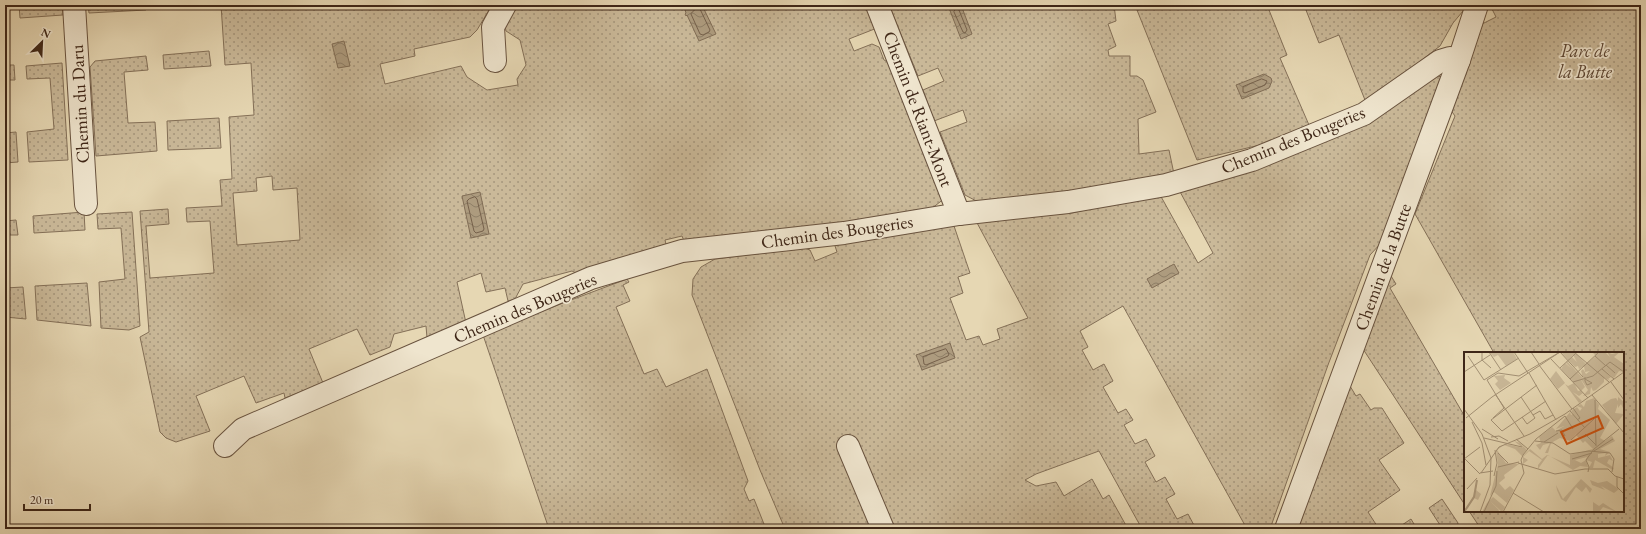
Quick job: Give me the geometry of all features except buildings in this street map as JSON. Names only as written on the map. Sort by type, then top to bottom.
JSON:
[{"type":"street","name":"Chemin du Daru","points":[[74,5],[86,204]]},
{"type":"street","points":[[495,61],[493,27],[505,5]]},
{"type":"street","name":"Chemin de Riant-Mont","points":[[877,5],[959,214]]},
{"type":"street","name":"Chemin de la Butte","points":[[1286,529],[1459,60],[1477,5]]},
{"type":"street","name":"Chemin des Bougeries","points":[[225,446],[243,429],[591,278],[682,251],[844,233],[959,214],[1068,202],[1166,185],[1252,160],[1364,114],[1445,58],[1459,60]]},
{"type":"street","points":[[848,446],[883,529]]},
{"type":"green space","points":[[19,5],[62,5],[63,15],[20,18]]},
{"type":"green space","points":[[88,5],[145,5],[146,10],[89,13]]},
{"type":"green space","points":[[221,5],[492,5],[477,30],[470,37],[414,49],[415,56],[380,64],[385,84],[461,66],[467,77],[487,90],[518,85],[517,79],[526,65],[520,40],[506,31],[504,21],[515,5],[867,5],[877,28],[849,39],[854,51],[872,44],[879,47],[884,60],[892,64],[945,198],[926,213],[766,232],[733,234],[684,241],[682,236],[665,240],[666,244],[578,274],[572,271],[523,284],[515,299],[508,301],[505,288],[486,292],[481,273],[457,282],[466,323],[427,338],[426,326],[394,334],[390,347],[370,355],[357,329],[309,349],[323,383],[285,398],[284,393],[256,403],[244,376],[196,396],[210,431],[176,442],[166,438],[160,432],[140,337],[149,332],[140,211],[168,209],[169,224],[146,226],[150,278],[214,273],[210,221],[187,222],[186,208],[222,206],[220,180],[232,179],[229,117],[254,115],[251,63],[225,65]],"holes":[[[272,176],[273,190],[297,188],[300,240],[237,245],[233,193],[257,191],[256,178]]]},
{"type":"green space","points":[[889,5],[1114,5],[1116,21],[1108,24],[1116,46],[1108,50],[1109,56],[1130,56],[1130,76],[1137,76],[1143,80],[1156,112],[1138,119],[1139,154],[1169,150],[1174,174],[1050,196],[982,204],[965,195],[940,132],[967,122],[963,110],[934,121],[923,90],[944,81],[938,68],[918,76]]},
{"type":"green space","points":[[1135,5],[1267,5],[1287,55],[1280,58],[1309,125],[1264,144],[1197,160]]},
{"type":"green space","points":[[1304,5],[1468,5],[1453,23],[1440,46],[1393,82],[1365,100],[1339,35],[1319,43]]},
{"type":"green space","name":"Parc de la Butte","points":[[1490,5],[1641,5],[1641,529],[1481,529],[1470,512],[1624,512],[1624,352],[1493,352],[1415,214],[1455,116],[1450,109],[1480,25],[1496,17]]},
{"type":"green space","points":[[209,51],[211,66],[164,69],[163,55]]},
{"type":"green space","points":[[146,56],[148,70],[124,72],[128,123],[155,122],[157,151],[96,156],[90,67],[95,61]]},
{"type":"green space","points":[[62,63],[68,160],[29,162],[27,132],[54,129],[50,78],[27,79],[26,66]]},
{"type":"green space","points":[[5,65],[14,65],[15,80],[5,80]]},
{"type":"green space","points":[[1435,75],[1441,77],[1382,242],[1370,255],[1328,365],[1270,529],[1247,529],[1123,306],[1080,331],[1088,347],[1082,350],[1093,370],[1104,364],[1113,381],[1103,387],[1118,413],[1126,409],[1133,420],[1124,425],[1135,444],[1146,439],[1155,456],[1145,462],[1156,482],[1165,477],[1175,494],[1166,499],[1177,519],[1188,514],[1196,529],[1142,529],[1099,451],[1036,474],[1025,480],[1036,486],[1056,482],[1064,496],[1092,479],[1103,499],[1109,495],[1128,529],[785,529],[760,470],[692,295],[693,279],[701,267],[715,259],[804,248],[810,250],[815,261],[837,252],[834,243],[953,223],[970,273],[958,277],[963,293],[950,298],[966,340],[979,336],[983,345],[1000,339],[997,329],[1028,318],[976,221],[1072,213],[1159,193],[1198,263],[1213,253],[1178,188]]},
{"type":"green space","points":[[219,118],[221,148],[168,150],[167,121]]},
{"type":"green space","points":[[16,132],[18,162],[5,163],[5,133]]},
{"type":"green space","points":[[84,212],[85,230],[34,233],[33,216]]},
{"type":"green space","points":[[132,212],[140,326],[129,330],[101,328],[99,282],[125,279],[121,228],[98,229],[97,214]]},
{"type":"green space","points":[[16,220],[18,235],[5,235],[5,221]]},
{"type":"green space","points":[[1391,276],[1396,284],[1390,288],[1464,415],[1464,503],[1363,349],[1386,279]]},
{"type":"green space","points":[[627,279],[629,282],[623,285],[630,301],[616,307],[644,374],[657,369],[666,387],[707,369],[748,481],[744,489],[749,501],[754,499],[766,529],[549,529],[483,335]]},
{"type":"green space","points":[[87,283],[91,326],[37,320],[35,286]]},
{"type":"green space","points":[[23,287],[26,319],[5,317],[5,288]]},
{"type":"green space","points":[[1350,386],[1356,396],[1360,394],[1371,410],[1374,408],[1382,408],[1404,443],[1379,460],[1400,490],[1368,512],[1379,529],[1295,529]]},
{"type":"green space","points":[[1442,499],[1458,523],[1457,529],[1433,529],[1440,525],[1429,508]]},
{"type":"green space","points":[[1411,519],[1417,529],[1396,529]]},
{"type":"water","points":[[696,5],[702,5],[716,34],[699,41],[687,15],[686,16],[685,14],[685,10]]},
{"type":"water","points":[[961,5],[972,34],[961,39],[949,8]]},
{"type":"water","points":[[344,41],[350,66],[338,68],[332,44]]},
{"type":"water","points":[[1264,74],[1271,78],[1272,81],[1269,88],[1242,99],[1236,85]]},
{"type":"water","points":[[480,192],[489,234],[471,238],[462,196]]},
{"type":"water","points":[[1174,264],[1179,273],[1152,288],[1147,279]]},
{"type":"water","points":[[950,343],[955,358],[922,370],[916,355]]}]
